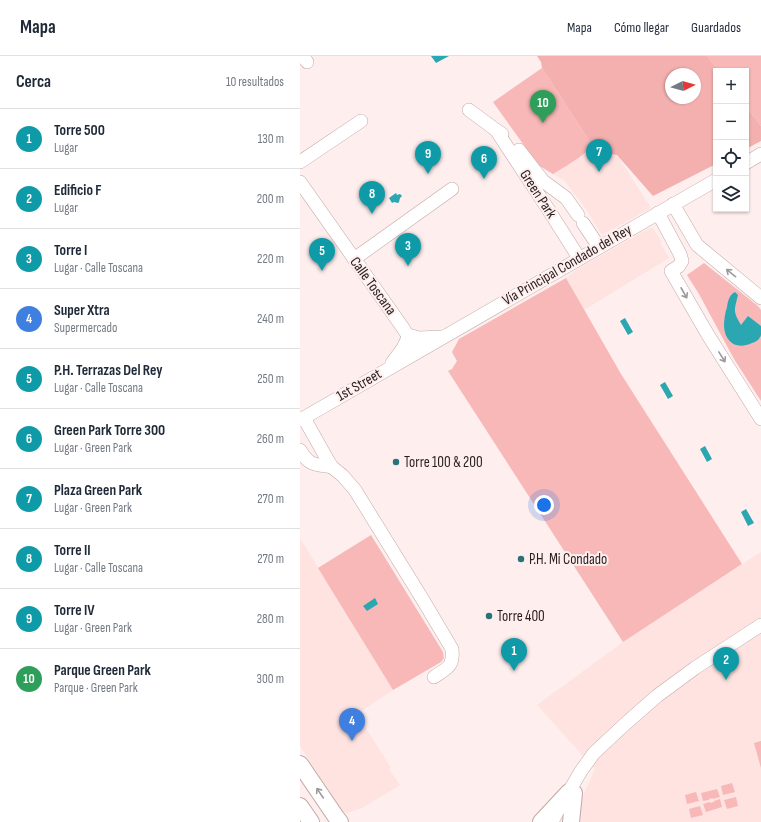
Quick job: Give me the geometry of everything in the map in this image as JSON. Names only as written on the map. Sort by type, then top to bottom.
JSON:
[{"type":"main road","points":[[300,764],[340,822]]},
{"type":"main road","points":[[541,822],[572,793]]},
{"type":"main road","points":[[571,822],[572,793]]},
{"type":"main road","points":[[300,806],[311,822]]},
{"type":"street","name":"Green Park","points":[[469,110],[509,138],[543,181],[566,198],[599,247]]},
{"type":"street","points":[[300,162],[361,121]]},
{"type":"street","name":"Green Park","points":[[496,130],[579,258]]},
{"type":"street","points":[[749,161],[761,154]]},
{"type":"street","name":"Calle Toscana","points":[[300,182],[418,351]]},
{"type":"street","name":"Vía Principal Condado del Rey","points":[[418,351],[713,182]]},
{"type":"street","points":[[354,259],[452,189]]},
{"type":"street","points":[[548,209],[566,198]]},
{"type":"street","points":[[674,204],[696,245],[761,298]]},
{"type":"street","points":[[658,213],[680,254],[682,261],[679,266],[671,271],[708,335],[761,419]]},
{"type":"street","points":[[680,254],[696,245]]},
{"type":"street","points":[[389,368],[404,347],[408,335],[419,338],[442,337]]},
{"type":"street","name":"1st Street","points":[[302,419],[418,351]]},
{"type":"street","points":[[302,419],[332,466],[355,490],[412,581],[452,649],[453,658],[450,666],[434,677]]},
{"type":"street","points":[[300,450],[311,463],[332,466]]},
{"type":"street","points":[[566,822],[572,793],[581,771],[594,753],[657,696],[695,668],[761,625]]},
{"type":"street","points":[[552,822],[557,812],[572,793]]},
{"type":"shaded area","points":[[537,56],[707,56],[717,68],[713,68],[713,166],[653,196],[617,155],[589,150],[592,145],[542,68],[541,62]]},
{"type":"shaded area","points":[[707,56],[761,56],[761,126],[749,110],[749,68],[717,68]]},
{"type":"shaded area","points":[[542,68],[592,145],[579,157],[553,174],[538,165],[493,102]]},
{"type":"shaded area","points":[[749,110],[761,126],[761,141],[749,147]]},
{"type":"shaded area","points":[[589,150],[617,155],[651,208],[602,235],[586,209],[564,180],[553,174]]},
{"type":"shaded area","points":[[649,228],[654,230],[662,242],[660,243],[669,258],[584,310],[566,278],[576,270]]},
{"type":"shaded area","points":[[704,263],[761,310],[761,401],[734,359],[687,275]]},
{"type":"shaded area","points":[[566,278],[621,374],[742,564],[623,642],[448,371],[452,369],[457,361],[452,352],[459,339]]},
{"type":"shaded area","points":[[371,535],[443,652],[444,658],[441,662],[393,690],[318,568]]},
{"type":"shaded area","points":[[300,538],[393,690],[357,714],[400,785],[362,808],[344,814],[300,746]]},
{"type":"shaded area","points":[[761,552],[761,822],[577,822],[583,796],[595,769],[537,705],[623,642]]},
{"type":"shaded area","points":[[761,741],[761,768],[754,743]]},
{"type":"shaded area","points":[[732,783],[735,792],[723,795],[721,786]]},
{"type":"shaded area","points":[[717,789],[720,797],[703,801],[701,793]]},
{"type":"shaded area","points":[[696,792],[699,801],[687,804],[685,795]]},
{"type":"shaded area","points":[[736,797],[738,806],[727,809],[724,800]]},
{"type":"shaded area","points":[[720,799],[722,807],[706,812],[703,804]]},
{"type":"shaded area","points":[[700,806],[703,815],[691,818],[689,809]]},
{"type":"water","points":[[431,56],[449,56],[436,63]]},
{"type":"water","points":[[396,193],[397,195],[400,194],[402,196],[398,203],[392,203],[389,198]]},
{"type":"water","points":[[735,292],[738,295],[735,314],[741,325],[748,316],[761,326],[760,338],[747,345],[741,346],[733,344],[729,341],[725,332],[724,319],[728,303],[730,296]]},
{"type":"water","points":[[625,318],[633,332],[628,335],[620,321]]},
{"type":"water","points":[[665,382],[673,396],[668,399],[660,385]]},
{"type":"water","points":[[705,446],[712,459],[707,462],[700,449]]},
{"type":"water","points":[[746,509],[754,523],[748,526],[741,512]]},
{"type":"water","points":[[375,598],[378,604],[367,611],[363,606]]},
{"type":"place","name":"Parque Green Park","points":[[543,123]]},
{"type":"place","name":"Plaza Green Park","points":[[599,172]]},
{"type":"place","name":"Torre IV","points":[[428,174]]},
{"type":"place","name":"Green Park Torre 300","points":[[484,179]]},
{"type":"place","name":"Torre II","points":[[372,214]]},
{"type":"place","name":"Torre I","points":[[408,266]]},
{"type":"place","name":"P.H. Terrazas Del Rey","points":[[322,271]]},
{"type":"place","name":"Torre 100 & 200","points":[[396,462]]},
{"type":"place","name":"P.H. Mi Condado","points":[[521,559]]},
{"type":"place","name":"Torre 400","points":[[489,616]]},
{"type":"place","name":"Torre 500","points":[[514,671]]},
{"type":"place","name":"Edificio F","points":[[726,680]]},
{"type":"place","name":"Super Xtra","points":[[352,741]]}]
